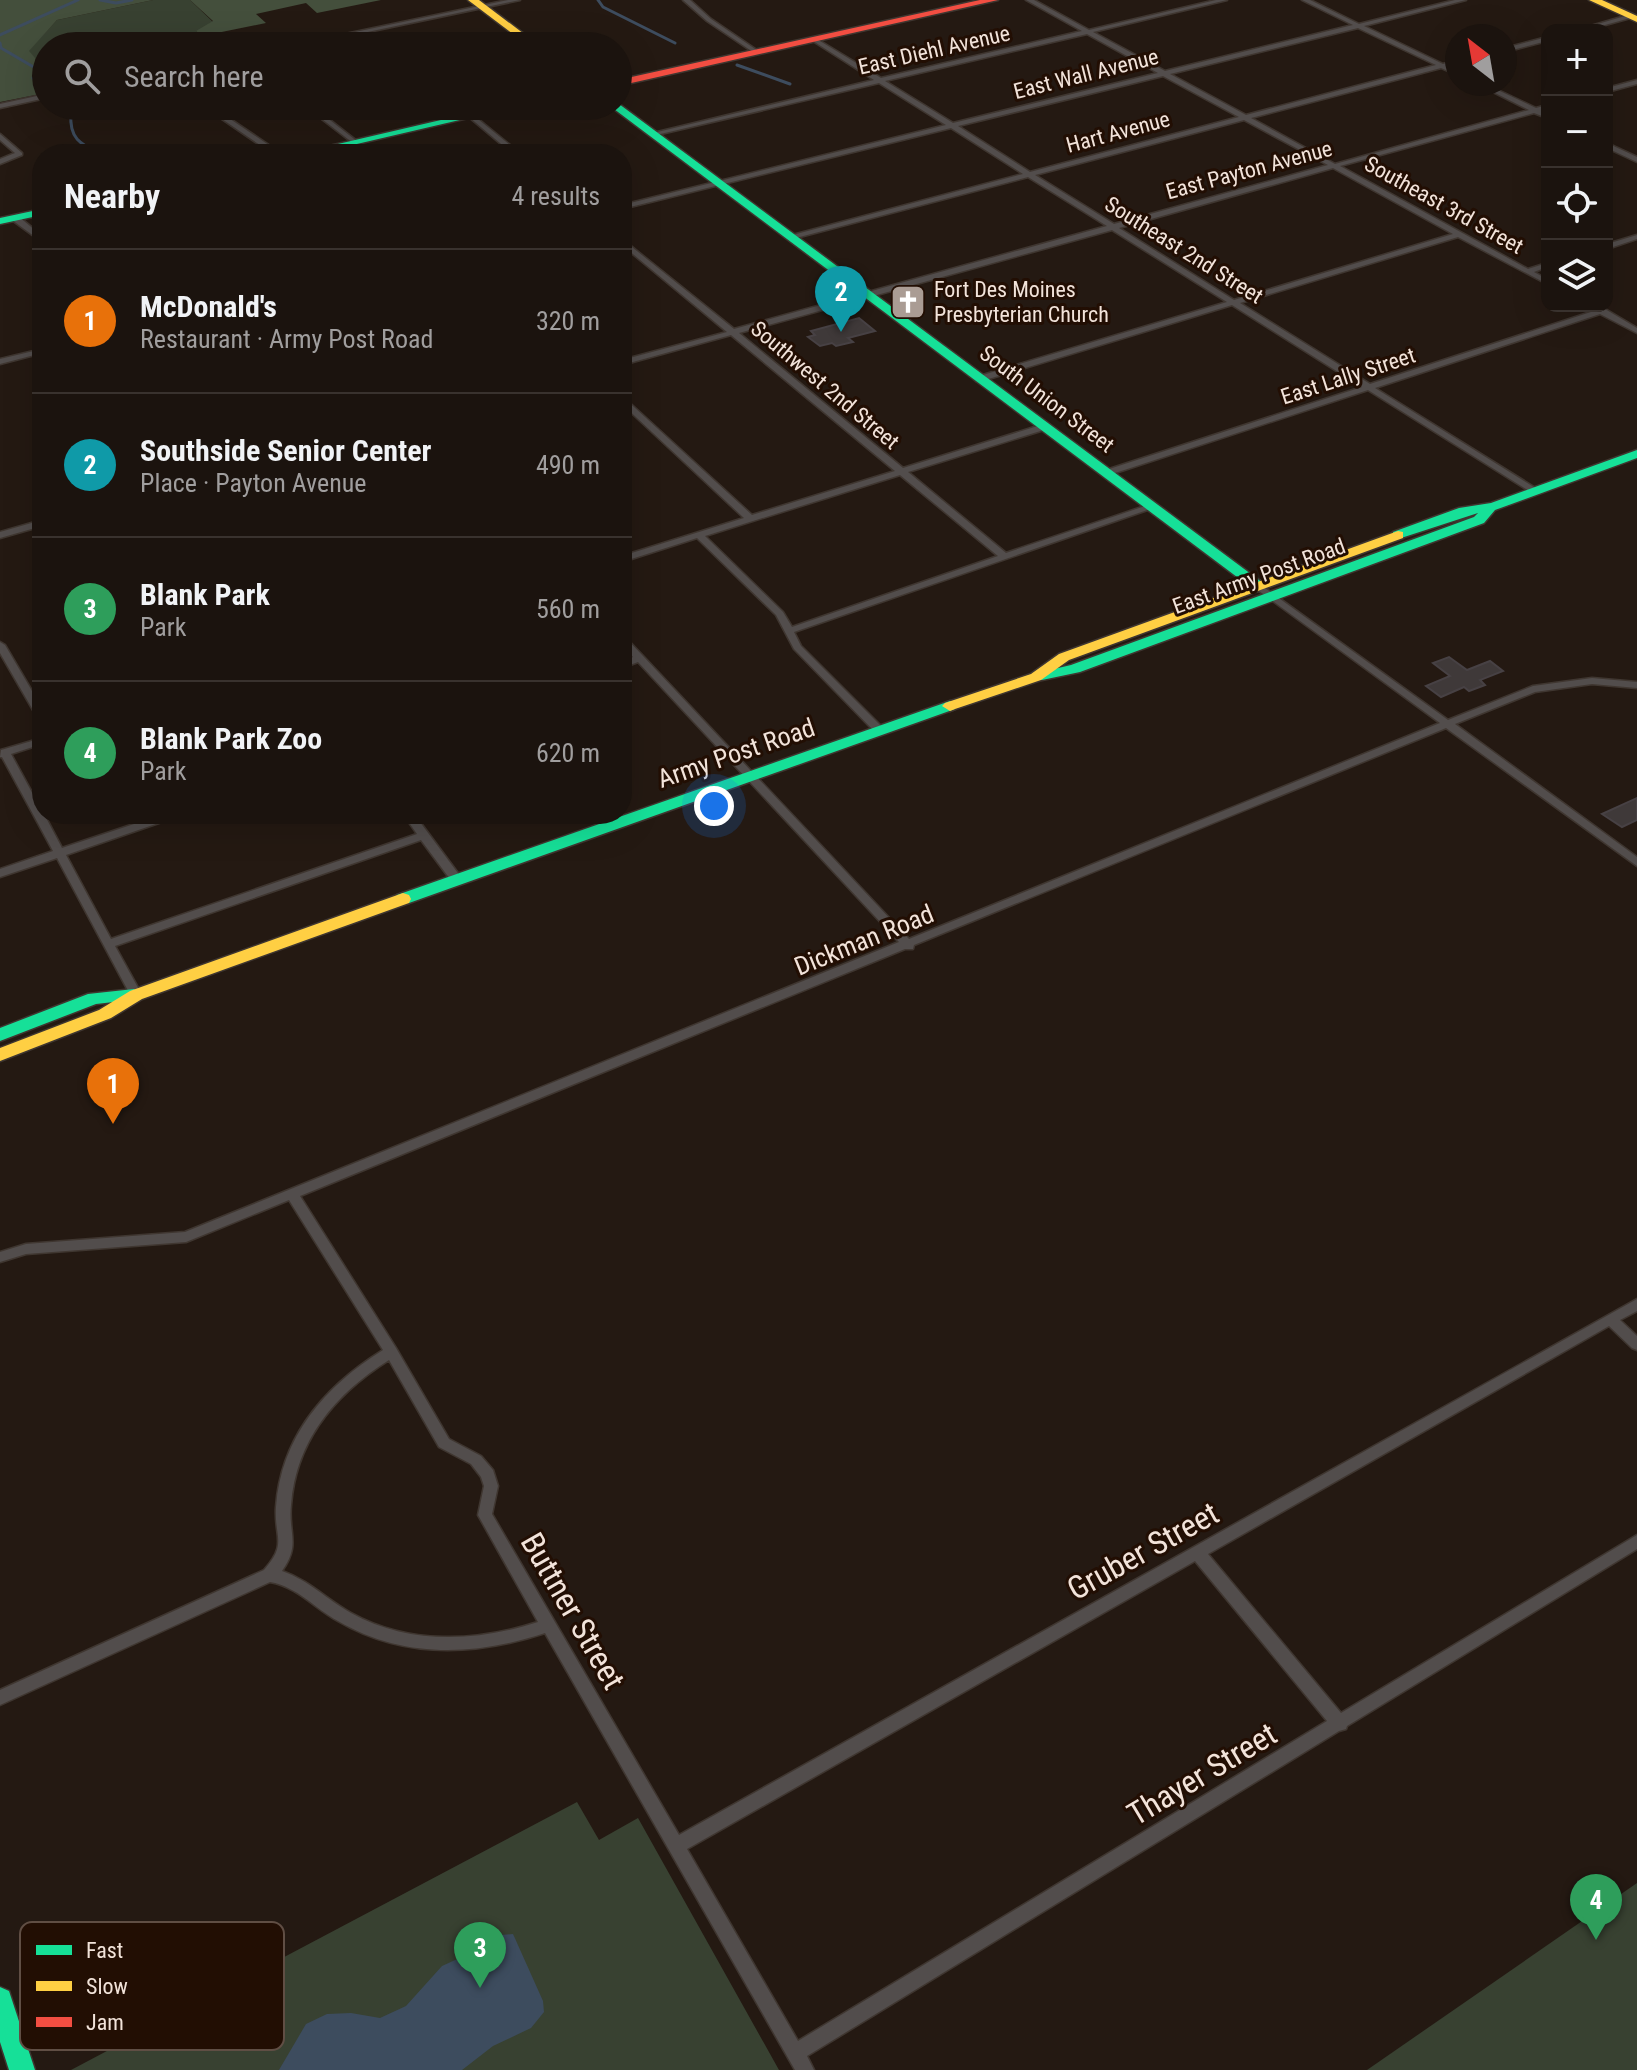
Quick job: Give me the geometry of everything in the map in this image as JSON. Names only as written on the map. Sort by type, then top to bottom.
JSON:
[{"type":"street","points":[[353,32],[478,4],[517,0]]},
{"type":"street","points":[[686,0],[709,20],[758,53]]},
{"type":"street","points":[[632,80],[993,0]]},
{"type":"street","name":"Southeast 3rd Street","points":[[1029,0],[1541,279]]},
{"type":"street","name":"East Diehl Avenue","points":[[652,134],[1224,0]]},
{"type":"street","points":[[1305,0],[1445,67]]},
{"type":"street","name":"East Wall Avenue","points":[[632,204],[1463,0]]},
{"type":"street","points":[[1594,0],[1634,18]]},
{"type":"street","points":[[478,4],[516,32]]},
{"type":"street","points":[[1607,24],[1634,18]]},
{"type":"street","name":"Southeast 2nd Street","points":[[815,40],[1534,491]]},
{"type":"street","points":[[1517,47],[1541,41]]},
{"type":"street","name":"Hart Avenue","points":[[789,237],[1445,65]]},
{"type":"street","points":[[1613,88],[1637,82]]},
{"type":"street","points":[[1505,96],[1541,113]]},
{"type":"street","points":[[0,106],[32,99]]},
{"type":"street","name":"East Payton Avenue","points":[[632,360],[1541,108]]},
{"type":"street","name":"South Union Street","points":[[632,119],[1266,592]]},
{"type":"street","points":[[227,120],[263,144]]},
{"type":"street","points":[[323,120],[350,144]]},
{"type":"street","points":[[364,144],[456,120]]},
{"type":"street","points":[[476,120],[505,144]]},
{"type":"street","points":[[0,136],[19,156],[0,162]]},
{"type":"street","points":[[1613,148],[1637,160]]},
{"type":"street","points":[[8,220],[32,214]]},
{"type":"street","points":[[8,220],[32,234]]},
{"type":"street","points":[[979,379],[1460,234]]},
{"type":"street","points":[[1613,245],[1637,237]]},
{"type":"street","name":"Southwest 2nd Street","points":[[632,249],[1005,557]]},
{"type":"street","points":[[1528,271],[1541,267]]},
{"type":"street","name":"East Lally Street","points":[[1106,473],[1599,312]]},
{"type":"street","points":[[1604,312],[1637,331]]},
{"type":"street","points":[[0,362],[32,354]]},
{"type":"street","points":[[632,408],[751,519]]},
{"type":"street","points":[[632,556],[1044,427]]},
{"type":"street","name":"East Army Post Road","points":[[1266,592],[1464,511],[1493,507],[1637,454]]},
{"type":"street","points":[[789,631],[1151,507]]},
{"type":"street","points":[[0,535],[32,526]]},
{"type":"street","points":[[699,535],[780,614],[797,647],[880,731]]},
{"type":"street","points":[[1266,592],[1637,862]]},
{"type":"street","name":"Army Post Road","points":[[632,817],[1036,677],[1064,657],[1266,592]]},
{"type":"street","points":[[0,645],[32,700]]},
{"type":"street","points":[[632,650],[909,946]]},
{"type":"street","points":[[632,661],[640,658]]},
{"type":"street","name":"Dickman Road","points":[[0,1257],[26,1249],[186,1237],[909,946],[1533,689],[1592,681],[1637,685]]},
{"type":"street","points":[[32,744],[3,753],[32,805]]},
{"type":"street","points":[[43,824],[136,995]]},
{"type":"street","points":[[0,873],[145,824]]},
{"type":"street","points":[[416,824],[457,880]]},
{"type":"street","name":"Army Post Road","points":[[0,1055],[105,1014],[136,995],[613,824]]},
{"type":"street","points":[[108,944],[424,835]]},
{"type":"street","name":"Army Post Road","points":[[0,1035],[94,998],[136,995]]},
{"type":"street","name":"Buttner Street","points":[[293,1196],[444,1443],[476,1460],[488,1474],[491,1486],[485,1515],[805,2070]]},
{"type":"street","name":"Gruber Street","points":[[676,1846],[1637,1304]]},
{"type":"street","points":[[1610,1319],[1637,1344]]},
{"type":"street","points":[[0,1698],[269,1575],[282,1561],[287,1549],[283,1512],[286,1478],[305,1430],[339,1388],[391,1352]]},
{"type":"street","name":"Thayer Street","points":[[795,2053],[1637,1541]]},
{"type":"street","points":[[1197,1552],[1340,1724]]},
{"type":"street","points":[[269,1575],[301,1583],[355,1623],[415,1643],[481,1644],[549,1625]]},
{"type":"street","points":[[0,2000],[22,2070]]},
{"type":"green space","points":[[0,0],[153,0],[57,20],[46,32],[32,32],[32,48],[29,51],[32,54],[32,96],[0,102]]},
{"type":"green space","points":[[153,0],[190,0],[213,22],[196,32],[46,32],[57,20]]},
{"type":"green space","points":[[190,0],[381,0],[317,13],[306,3],[256,14],[266,23],[222,32],[196,31],[213,21]]},
{"type":"green space","points":[[577,1802],[599,1840],[638,1818],[779,2070],[71,2070],[109,2050],[284,2050],[284,1957]]},
{"type":"green space","points":[[1637,1883],[1637,2070],[1367,2070]]},
{"type":"water","points":[[513,1934],[543,2001],[544,2012],[531,2028],[493,2046],[462,2070],[279,2070],[306,2024],[327,2014],[351,2013],[380,2018],[406,2006],[442,1966],[466,1955],[467,1948],[487,1936]]},
{"type":"building","points":[[859,318],[875,331],[848,338],[853,342],[836,346],[832,343],[820,346],[808,337],[815,335],[811,331]]},
{"type":"building","points":[[1449,657],[1467,670],[1490,661],[1503,671],[1480,680],[1485,685],[1469,691],[1464,687],[1441,697],[1426,686],[1450,676],[1433,663]]},
{"type":"building","points":[[1637,798],[1637,820],[1622,827],[1602,814]]},
{"type":"waterway","points":[[0,35],[78,0]]},
{"type":"waterway","points":[[100,0],[116,3],[132,0]]},
{"type":"waterway","points":[[598,0],[603,7],[675,43]]},
{"type":"waterway","points":[[0,43],[1,48],[32,66]]},
{"type":"waterway","points":[[737,65],[790,84]]},
{"type":"waterway","points":[[71,120],[74,135],[83,144]]},
{"type":"traffic: fast","points":[[632,119],[1258,586]]},
{"type":"traffic: fast","points":[[345,144],[452,120]]},
{"type":"traffic: fast","points":[[0,221],[32,214]]},
{"type":"traffic: fast","points":[[1398,535],[1464,511],[1493,507],[1637,454]]},
{"type":"traffic: fast","points":[[1042,676],[1075,669],[1479,520],[1489,510]]},
{"type":"traffic: fast","points":[[632,818],[950,706]]},
{"type":"traffic: fast","points":[[403,899],[616,824]]},
{"type":"traffic: fast","points":[[0,1035],[94,998],[134,995]]},
{"type":"traffic: fast","points":[[0,2000],[22,2070]]},
{"type":"traffic: slow","points":[[473,0],[516,32]]},
{"type":"traffic: slow","points":[[1594,0],[1637,19]]},
{"type":"traffic: slow","points":[[950,706],[1036,677],[1064,657],[1398,535]]},
{"type":"traffic: slow","points":[[0,1055],[105,1014],[136,995],[403,899]]},
{"type":"traffic: jam","points":[[632,80],[993,0]]},
{"type":"place","name":"Fort Des Moines Presbyterian Church","points":[[908,302]]},
{"type":"place","name":"Southside Senior Center","points":[[841,332]]},
{"type":"place","name":"McDonald's","points":[[113,1124]]},
{"type":"place","name":"Blank Park Zoo","points":[[1596,1940]]},
{"type":"place","name":"Blank Park","points":[[480,1988]]}]
